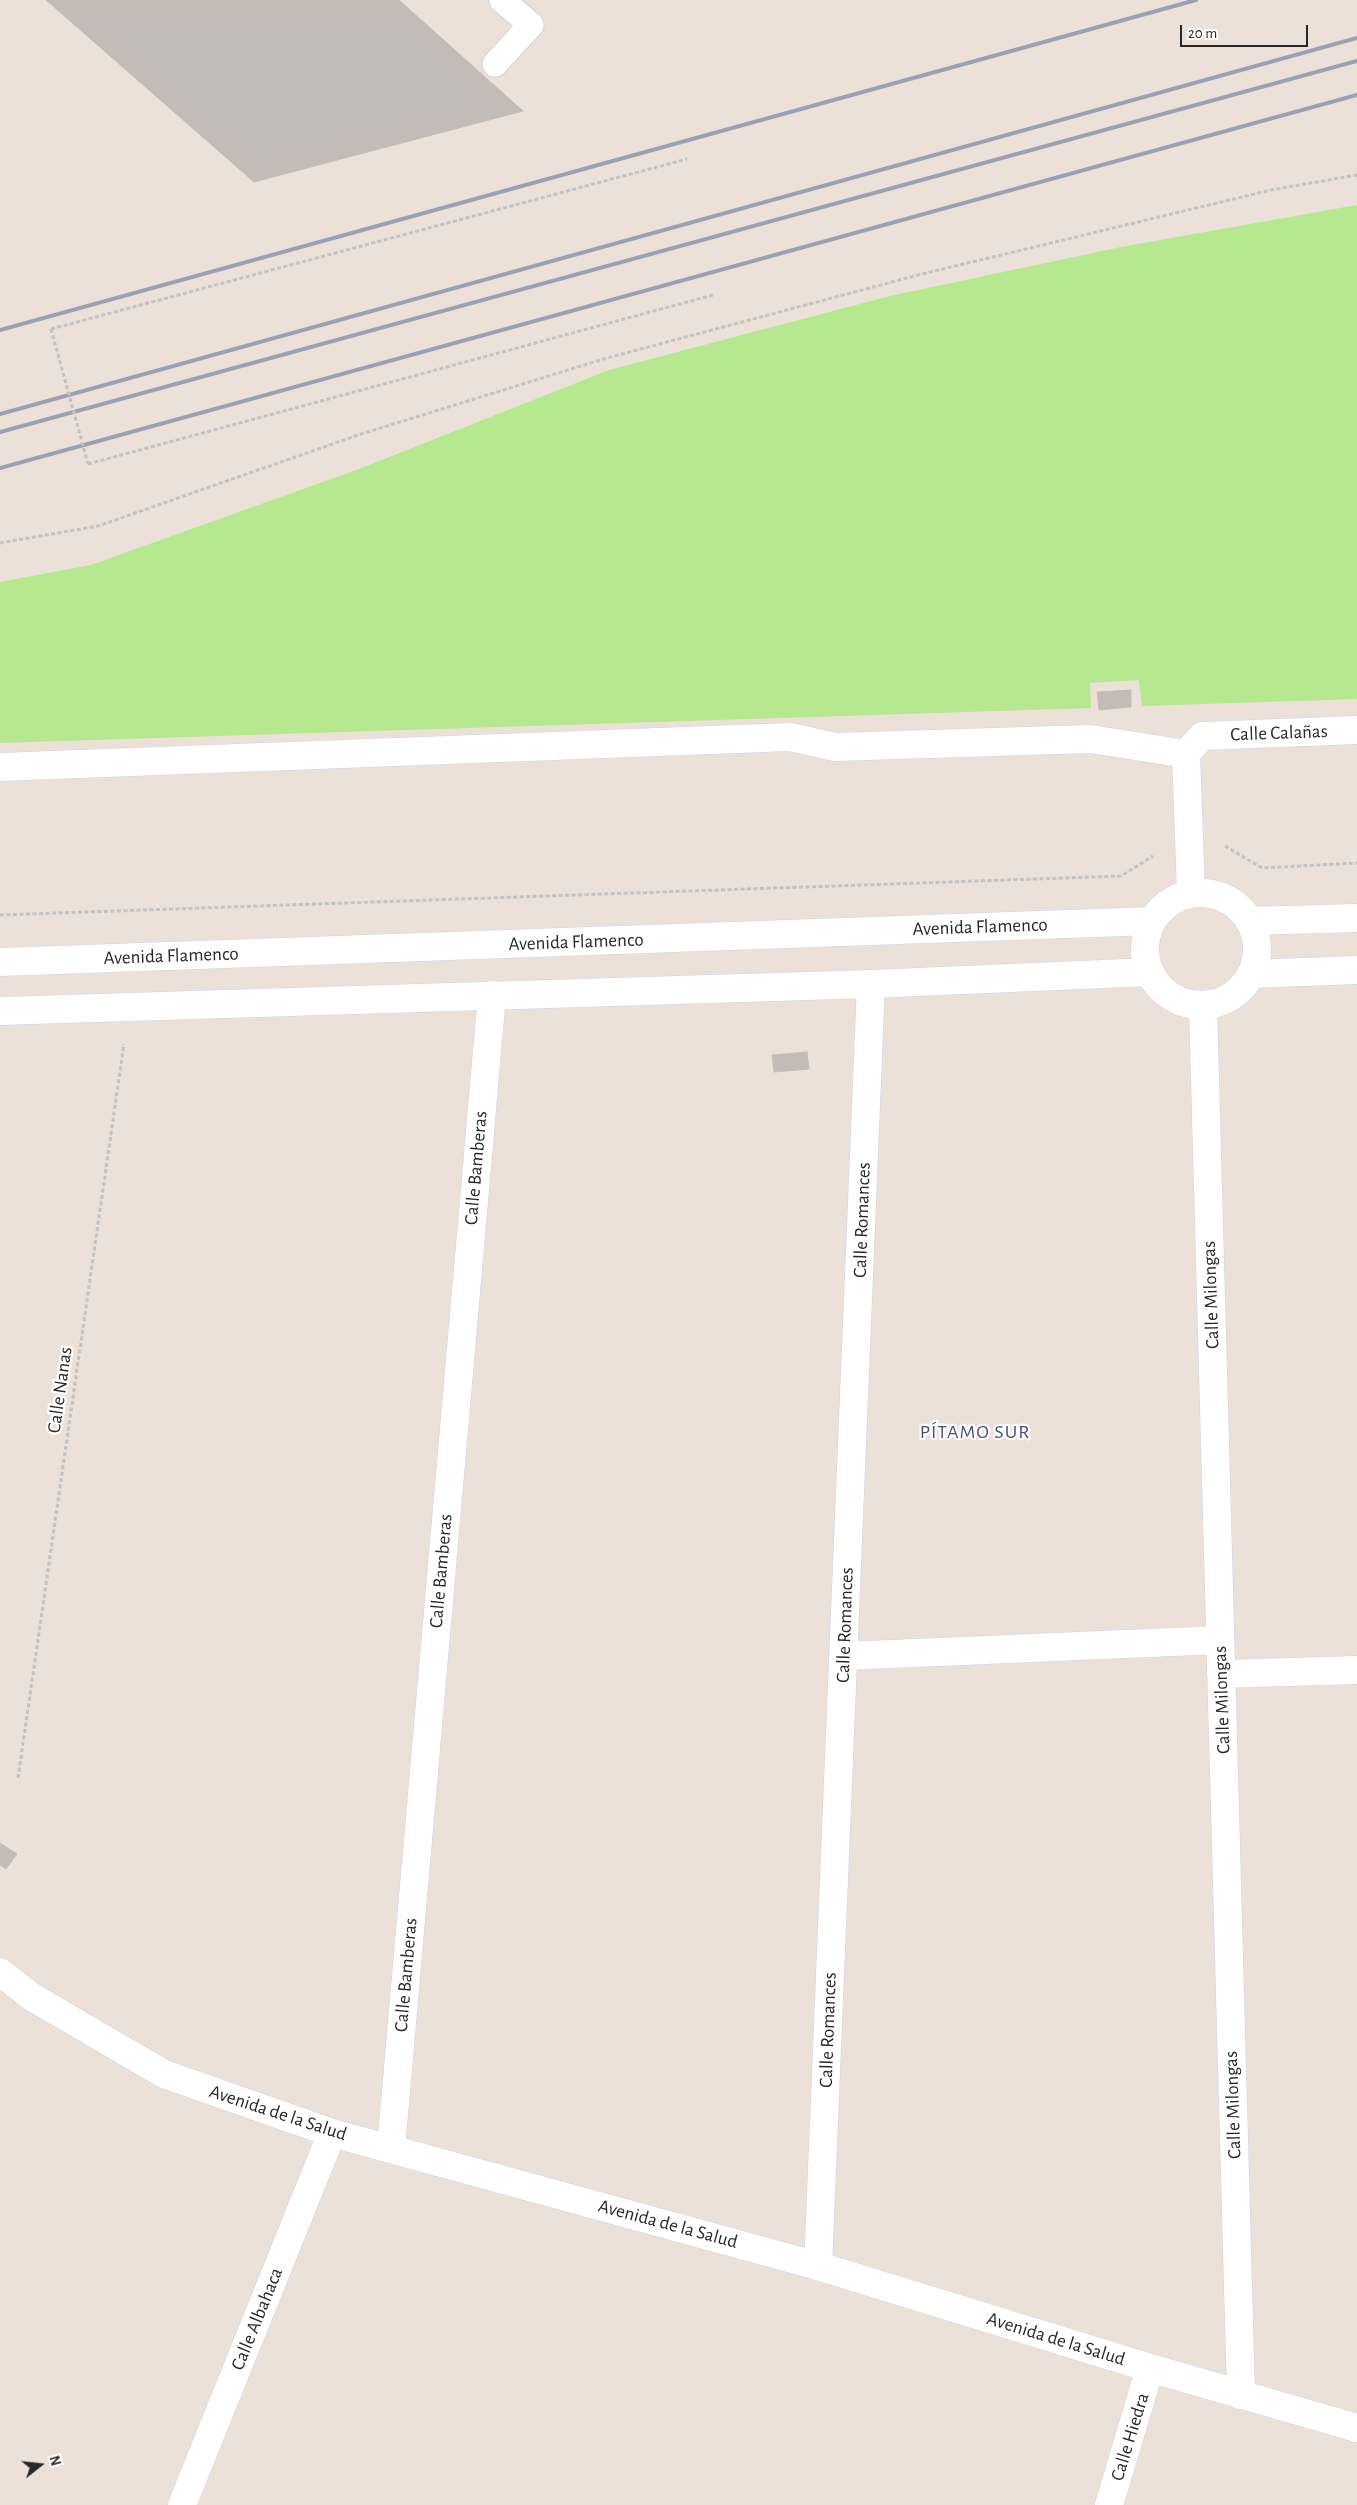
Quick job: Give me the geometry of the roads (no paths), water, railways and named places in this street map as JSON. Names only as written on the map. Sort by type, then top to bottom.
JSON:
[{"type":"street","name":"Calle Calañas","points":[[0,767],[790,737],[835,747],[1090,739],[1194,745],[1357,730]]},
{"type":"street","points":[[1191,894],[1189,847],[1194,745]]},
{"type":"street","points":[[1208,893],[1225,898],[1239,908],[1249,921],[1256,938],[1256,956],[1251,974],[1243,986],[1232,996],[1218,1003],[1203,1005],[1187,1004],[1171,997],[1158,986],[1150,972],[1145,955],[1146,938],[1151,921],[1162,908],[1175,899],[1191,894],[1208,893]]},
{"type":"street","points":[[1249,921],[1357,918]]},
{"type":"street","name":"Avenida Flamenco","points":[[0,962],[1151,921]]},
{"type":"street","points":[[1251,974],[1357,970]]},
{"type":"street","points":[[0,1011],[871,984],[1150,972]]},
{"type":"street","name":"Calle Romances","points":[[818,2266],[871,984]]},
{"type":"street","name":"Calle Bamberas","points":[[391,2148],[492,995]]},
{"type":"street","name":"Calle Milongas","points":[[1203,1005],[1241,2395]]},
{"type":"street","points":[[844,1656],[1220,1640]]},
{"type":"street","points":[[1221,1674],[1357,1670]]},
{"type":"street","name":"Avenida de la Salud","points":[[0,1972],[32,1996],[164,2074],[332,2133],[818,2266],[1150,2368],[1357,2428]]},
{"type":"street","name":"Calle Albahaca","points":[[182,2505],[332,2133]]},
{"type":"street","name":"Calle Hiedra","points":[[1109,2505],[1150,2368]]},
{"type":"lane","points":[[495,64],[531,25],[502,0]]},
{"type":"railway","points":[[0,330],[1196,0]]},
{"type":"railway","points":[[0,414],[1357,38]]},
{"type":"railway","points":[[0,432],[1357,61]]},
{"type":"railway","points":[[0,468],[1357,95]]},
{"type":"district","name":"PÍTAMO SUR","points":[[975,1432]]}]
